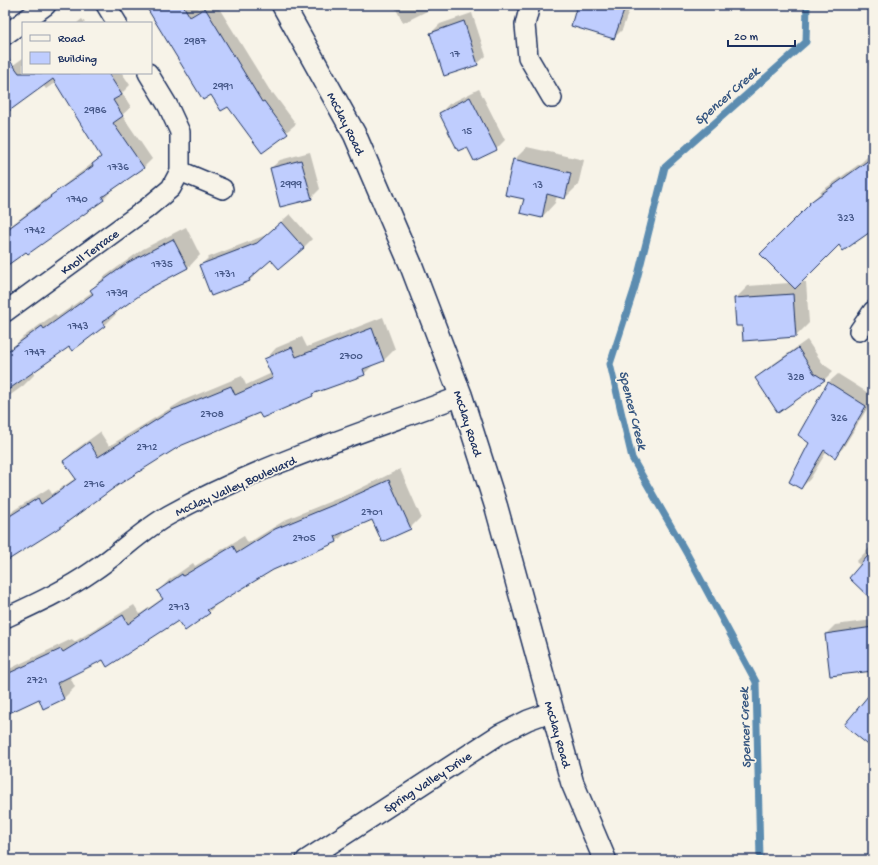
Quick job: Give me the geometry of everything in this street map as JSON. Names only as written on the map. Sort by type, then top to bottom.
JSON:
[{"type":"main road","name":"McClay Road","points":[[283,5],[355,135],[411,265],[461,396],[496,506],[572,782],[605,860]]},
{"type":"street","points":[[5,34],[46,5]]},
{"type":"street","points":[[106,5],[116,22]]},
{"type":"street","points":[[530,5],[524,25],[528,57],[552,98]]},
{"type":"street","points":[[149,74],[168,106],[180,132],[180,171],[223,189]]},
{"type":"street","name":"Knoll Terrace","points":[[5,312],[146,209],[171,188],[180,171]]},
{"type":"street","points":[[859,331],[873,311]]},
{"type":"street","name":"McClay Valley Boulevard","points":[[5,618],[50,597],[93,571],[167,516],[216,491],[266,468],[461,396]]},
{"type":"street","name":"Spring Valley Drive","points":[[306,860],[500,734],[528,720],[552,711]]},
{"type":"building","points":[[145,5],[183,5],[190,17],[205,8],[262,102],[264,101],[288,134],[262,153],[228,107],[221,111],[211,95],[203,100]]},
{"type":"building","points":[[577,5],[626,5],[614,39],[571,26]]},
{"type":"building","points":[[464,21],[478,65],[444,76],[430,33]]},
{"type":"building","points":[[5,54],[19,73],[22,74],[109,74],[122,95],[113,100],[123,116],[113,123],[144,168],[102,197],[104,200],[28,254],[26,252],[5,267],[5,231],[51,197],[50,196],[93,166],[92,164],[101,157],[53,79],[5,114]]},
{"type":"building","points":[[470,97],[497,150],[474,161],[467,147],[458,151],[439,113]]},
{"type":"building","points":[[873,157],[873,230],[843,251],[839,245],[795,289],[760,254],[810,204],[809,203]]},
{"type":"building","points":[[513,159],[571,173],[565,199],[547,194],[542,218],[520,213],[524,199],[505,195]]},
{"type":"building","points":[[301,160],[312,199],[280,207],[270,168]]},
{"type":"building","points":[[281,222],[304,248],[279,269],[271,260],[249,279],[250,281],[211,296],[199,265],[257,243]]},
{"type":"building","points":[[173,239],[188,268],[150,288],[102,322],[105,326],[72,351],[69,347],[5,392],[5,353],[42,326],[44,329],[93,294],[90,290],[129,262]]},
{"type":"building","points":[[793,294],[796,337],[743,341],[742,326],[736,326],[734,298]]},
{"type":"building","points":[[372,328],[384,361],[363,369],[365,375],[312,394],[313,396],[262,418],[259,413],[180,446],[118,485],[59,528],[5,562],[5,519],[38,498],[41,504],[76,479],[63,461],[89,442],[98,457],[172,410],[231,386],[235,395],[273,378],[264,359],[292,347],[296,357]]},
{"type":"building","points":[[798,348],[814,373],[825,380],[778,413],[755,378]]},
{"type":"building","points":[[828,382],[866,406],[835,458],[824,450],[801,489],[789,482],[809,443],[798,435]]},
{"type":"building","points":[[389,480],[411,529],[382,542],[372,520],[335,536],[337,542],[273,570],[207,610],[210,613],[185,631],[178,621],[107,667],[103,660],[57,683],[64,699],[43,709],[39,699],[5,715],[5,675],[61,649],[63,652],[123,615],[128,624],[163,599],[157,591],[182,574],[183,576],[233,546],[237,553],[275,529]]},
{"type":"building","points":[[873,550],[873,601],[849,578]]},
{"type":"building","points":[[873,627],[873,671],[830,676],[825,634]]},
{"type":"building","points":[[873,690],[873,749],[844,725]]},
{"type":"waterway","name":"Spencer Creek","points":[[760,860],[756,682],[687,554],[632,458],[610,364],[635,287],[665,167],[806,42],[807,5]]}]
